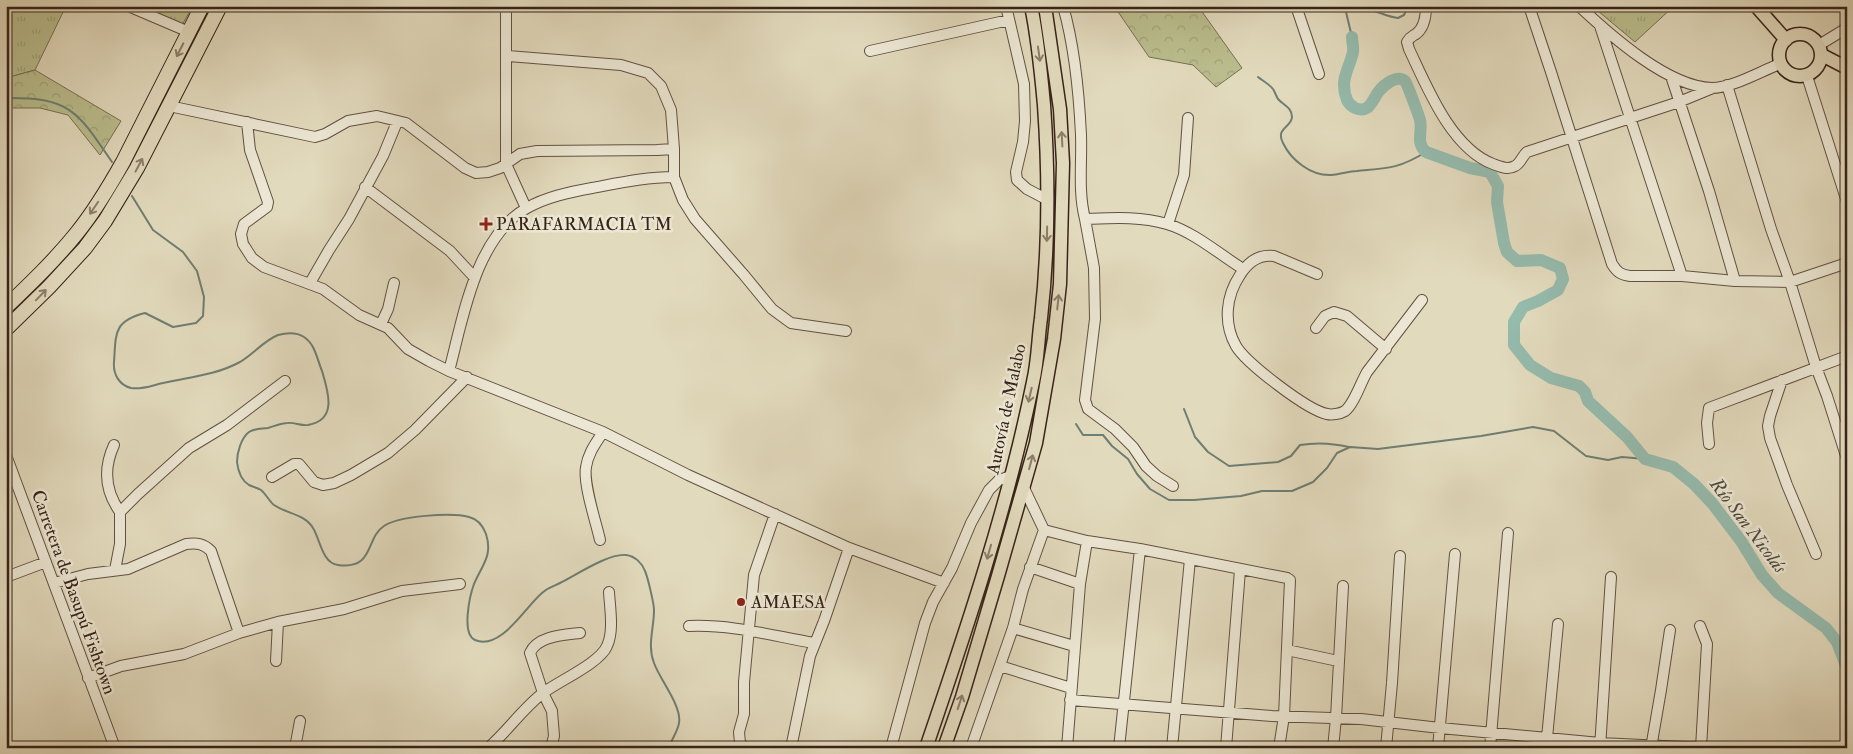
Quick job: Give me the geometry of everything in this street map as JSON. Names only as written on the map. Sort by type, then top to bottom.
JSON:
[{"type":"highway","points":[[6,307],[78,232],[109,187],[124,162],[202,6]]},
{"type":"highway","points":[[6,328],[61,274],[85,248],[105,221],[137,168],[220,6]]},
{"type":"main road","name":"Autovía de Malabo","points":[[926,748],[962,639],[1011,476],[1034,380],[1047,250],[1048,160],[1041,66],[1031,6]]},
{"type":"main road","name":"Autovía de Malabo","points":[[944,748],[962,697],[1024,488],[1036,443],[1054,339],[1060,284],[1063,163],[1060,109],[1045,6]]},
{"type":"main road","points":[[1756,6],[1786,40]]},
{"type":"main road","points":[[1821,50],[1818,68],[1807,76],[1801,77],[1788,73],[1780,64],[1779,51],[1786,40],[1791,36],[1804,34],[1816,40],[1821,50],[1847,68]]},
{"type":"street","points":[[128,6],[189,32]]},
{"type":"street","points":[[506,6],[506,164],[526,208]]},
{"type":"street","points":[[1006,6],[1024,84],[1023,142],[1016,172],[1017,180],[1027,189],[1048,200]]},
{"type":"street","points":[[1063,6],[1071,35],[1076,72],[1081,137],[1081,200],[1094,268],[1095,319],[1085,400],[1088,409],[1115,429],[1133,446],[1146,466],[1173,486]]},
{"type":"street","points":[[1296,6],[1319,74]]},
{"type":"street","points":[[1426,6],[1424,23],[1407,42],[1428,88],[1444,117],[1470,150],[1488,162],[1507,168],[1519,164],[1522,155],[1527,152],[1679,102],[1780,64]]},
{"type":"street","points":[[1529,6],[1612,264],[1616,271],[1630,276],[1682,276],[1736,281],[1790,282],[1847,263]]},
{"type":"street","points":[[1579,6],[1600,26],[1653,65],[1671,76],[1694,86],[1713,88]]},
{"type":"street","points":[[870,52],[1009,20]]},
{"type":"street","points":[[1600,26],[1682,276]]},
{"type":"street","points":[[1821,50],[1847,28]]},
{"type":"street","points":[[507,56],[622,64],[648,73],[661,86],[671,110],[674,177],[683,200],[694,219],[772,309],[791,323],[846,330]]},
{"type":"street","points":[[1671,76],[1736,281]]},
{"type":"street","points":[[1807,76],[1847,202]]},
{"type":"street","points":[[1727,85],[1771,229],[1847,459]]},
{"type":"street","points":[[169,106],[315,137],[325,134],[348,121],[377,116],[406,123],[465,168],[476,172],[488,172],[506,164],[520,154],[537,151],[647,151],[674,149]]},
{"type":"street","points":[[1168,224],[1184,175],[1188,118]]},
{"type":"street","points":[[247,122],[250,150],[268,202],[267,207],[244,224],[241,234],[243,244],[252,258],[264,266],[324,289],[359,314],[388,328],[408,349],[448,371],[603,432],[688,476],[849,548],[944,583]]},
{"type":"street","points":[[310,283],[349,219],[382,156],[397,122]]},
{"type":"street","points":[[448,371],[475,278],[487,250],[502,228],[526,208],[546,199],[585,189],[651,177],[674,177]]},
{"type":"street","points":[[365,188],[450,251],[475,278]]},
{"type":"street","points":[[1085,219],[1124,218],[1168,224],[1188,234],[1243,269]]},
{"type":"street","points":[[1317,274],[1274,256],[1267,255],[1255,259],[1243,269],[1232,289],[1228,300],[1228,322],[1236,346],[1249,362],[1310,406],[1328,414],[1338,414],[1345,411],[1351,404],[1367,372],[1422,300]]},
{"type":"street","points":[[381,324],[388,308],[394,283]]},
{"type":"street","points":[[1316,328],[1325,316],[1334,312],[1347,316],[1386,349]]},
{"type":"street","points":[[1708,444],[1707,423],[1709,408],[1803,373],[1816,366],[1847,356]]},
{"type":"street","points":[[272,477],[294,464],[299,464],[314,482],[324,485],[334,483],[351,475],[388,453],[415,430],[467,377]]},
{"type":"street","points":[[1782,380],[1770,416],[1768,426],[1770,438],[1787,485],[1816,554]]},
{"type":"street","points":[[120,512],[189,448],[227,425],[285,381]]},
{"type":"street","points":[[600,540],[585,478],[591,451],[603,432]]},
{"type":"street","points":[[114,445],[110,454],[106,479],[113,502],[120,512],[120,544],[115,570]]},
{"type":"street","name":"Carretera de Basupú Fishtown","points":[[6,454],[113,746]]},
{"type":"street","points":[[892,748],[925,623],[937,594],[988,490],[999,480],[1011,476]]},
{"type":"street","points":[[970,748],[1014,628],[1023,589],[1044,530],[1024,488]]},
{"type":"street","points":[[745,748],[740,743],[739,732],[744,714],[744,682],[754,574],[775,514]]},
{"type":"street","points":[[1044,530],[1087,541],[1140,549],[1288,578],[1290,580],[1284,716],[1279,748]]},
{"type":"street","points":[[1490,748],[1508,533]]},
{"type":"street","points":[[1066,748],[1080,584],[1087,541]]},
{"type":"street","points":[[54,583],[73,577],[128,569],[186,544],[205,545],[211,550],[239,633]]},
{"type":"street","points":[[791,748],[810,656],[849,548]]},
{"type":"street","points":[[1119,748],[1140,549]]},
{"type":"street","points":[[1438,748],[1456,554]]},
{"type":"street","points":[[1386,748],[1400,556]]},
{"type":"street","points":[[1172,748],[1190,559]]},
{"type":"street","points":[[8,576],[46,562]]},
{"type":"street","points":[[1030,567],[1080,584]]},
{"type":"street","points":[[1226,748],[1240,570]]},
{"type":"street","points":[[1600,745],[1611,577]]},
{"type":"street","points":[[88,678],[120,666],[184,654],[239,633],[278,622],[351,607],[402,591],[460,584]]},
{"type":"street","points":[[1332,748],[1336,718],[1343,586]]},
{"type":"street","points":[[488,748],[524,709],[543,693],[601,656],[608,646],[610,633],[609,592]]},
{"type":"street","points":[[276,661],[278,622]]},
{"type":"street","points":[[1547,743],[1558,624]]},
{"type":"street","points":[[688,626],[704,625],[788,637],[814,643]]},
{"type":"street","points":[[1700,626],[1708,644],[1701,748]]},
{"type":"street","points":[[1014,628],[1074,646]]},
{"type":"street","points":[[1651,746],[1656,726],[1670,630]]},
{"type":"street","points":[[551,748],[554,736],[552,711],[543,693],[530,653],[532,647],[540,641],[580,633]]},
{"type":"street","points":[[1287,650],[1338,661]]},
{"type":"street","points":[[1000,666],[1071,688]]},
{"type":"street","points":[[1070,700],[1388,722],[1490,733],[1547,743],[1706,748]]},
{"type":"street","points":[[295,748],[300,721]]},
{"type":"green space","points":[[6,6],[66,6],[35,70],[6,78]]},
{"type":"green space","points":[[139,6],[193,6],[182,25]]},
{"type":"green space","points":[[1114,6],[1198,6],[1242,68],[1216,87],[1193,65],[1149,57]]},
{"type":"green space","points":[[1592,6],[1674,6],[1635,42]]},
{"type":"green space","points":[[35,70],[121,121],[100,155],[68,115],[40,108],[8,108],[6,105],[6,78]]},
{"type":"waterway","name":"Río San Nicolás","points":[[1352,37],[1346,12],[1352,9],[1365,8],[1398,18],[1404,15],[1408,6]]},
{"type":"waterway","name":"Río San Nicolás","points":[[1352,37],[1353,52],[1344,81],[1345,93],[1349,104],[1355,108],[1367,108],[1387,83],[1398,79],[1405,81],[1420,120],[1420,141],[1426,152],[1470,168],[1490,172],[1498,186],[1497,202],[1507,252],[1517,261],[1541,260],[1560,268],[1563,279],[1558,290],[1523,307],[1514,322],[1514,345],[1530,365],[1551,378],[1579,386],[1585,392],[1588,401],[1627,437],[1645,459],[1673,467],[1694,484],[1712,503],[1741,541],[1762,575],[1778,593],[1826,628],[1837,642],[1847,668]]},
{"type":"waterway","points":[[1258,77],[1274,90],[1278,99],[1291,111],[1291,120],[1282,131],[1281,138],[1296,161],[1309,170],[1324,175],[1331,175],[1385,168],[1408,162],[1426,152]]},
{"type":"waterway","points":[[6,98],[28,98],[45,101],[70,111],[90,131],[112,162]]},
{"type":"waterway","points":[[132,196],[153,230],[183,252],[197,271],[204,297],[203,316],[196,323],[173,327],[145,313],[127,320],[118,330],[115,344],[114,366],[120,382],[127,387],[139,388],[203,375],[222,370],[240,362],[278,335],[291,333],[304,337],[313,348],[327,387],[327,411],[324,417],[308,425],[285,423],[249,432],[242,442],[237,458],[239,472],[244,481],[261,490],[274,505],[310,523],[328,560],[338,565],[358,563],[368,552],[378,531],[391,523],[413,517],[438,515],[475,519],[485,531],[488,548],[486,560],[474,584],[467,623],[471,636],[475,640],[485,642],[494,639],[512,626],[548,588],[611,557],[626,555],[635,558],[645,571],[653,602],[652,656],[657,670],[674,701],[679,716],[679,723],[669,748]]},
{"type":"waterway","points":[[1184,409],[1195,437],[1208,452],[1229,466],[1278,462],[1291,456],[1300,445],[1325,443],[1349,447]]},
{"type":"waterway","points":[[1076,424],[1083,435],[1103,435],[1112,446],[1128,459],[1137,474],[1150,489],[1169,500],[1241,496],[1262,491],[1292,491],[1313,482],[1327,468],[1337,453],[1350,447],[1378,449],[1481,436],[1533,427],[1554,431],[1586,456],[1608,460],[1622,457],[1645,459]]},
{"type":"place","name":"PARAFARMACIA TM","points":[[486,224]]},
{"type":"place","name":"AMAESA","points":[[741,602]]}]
